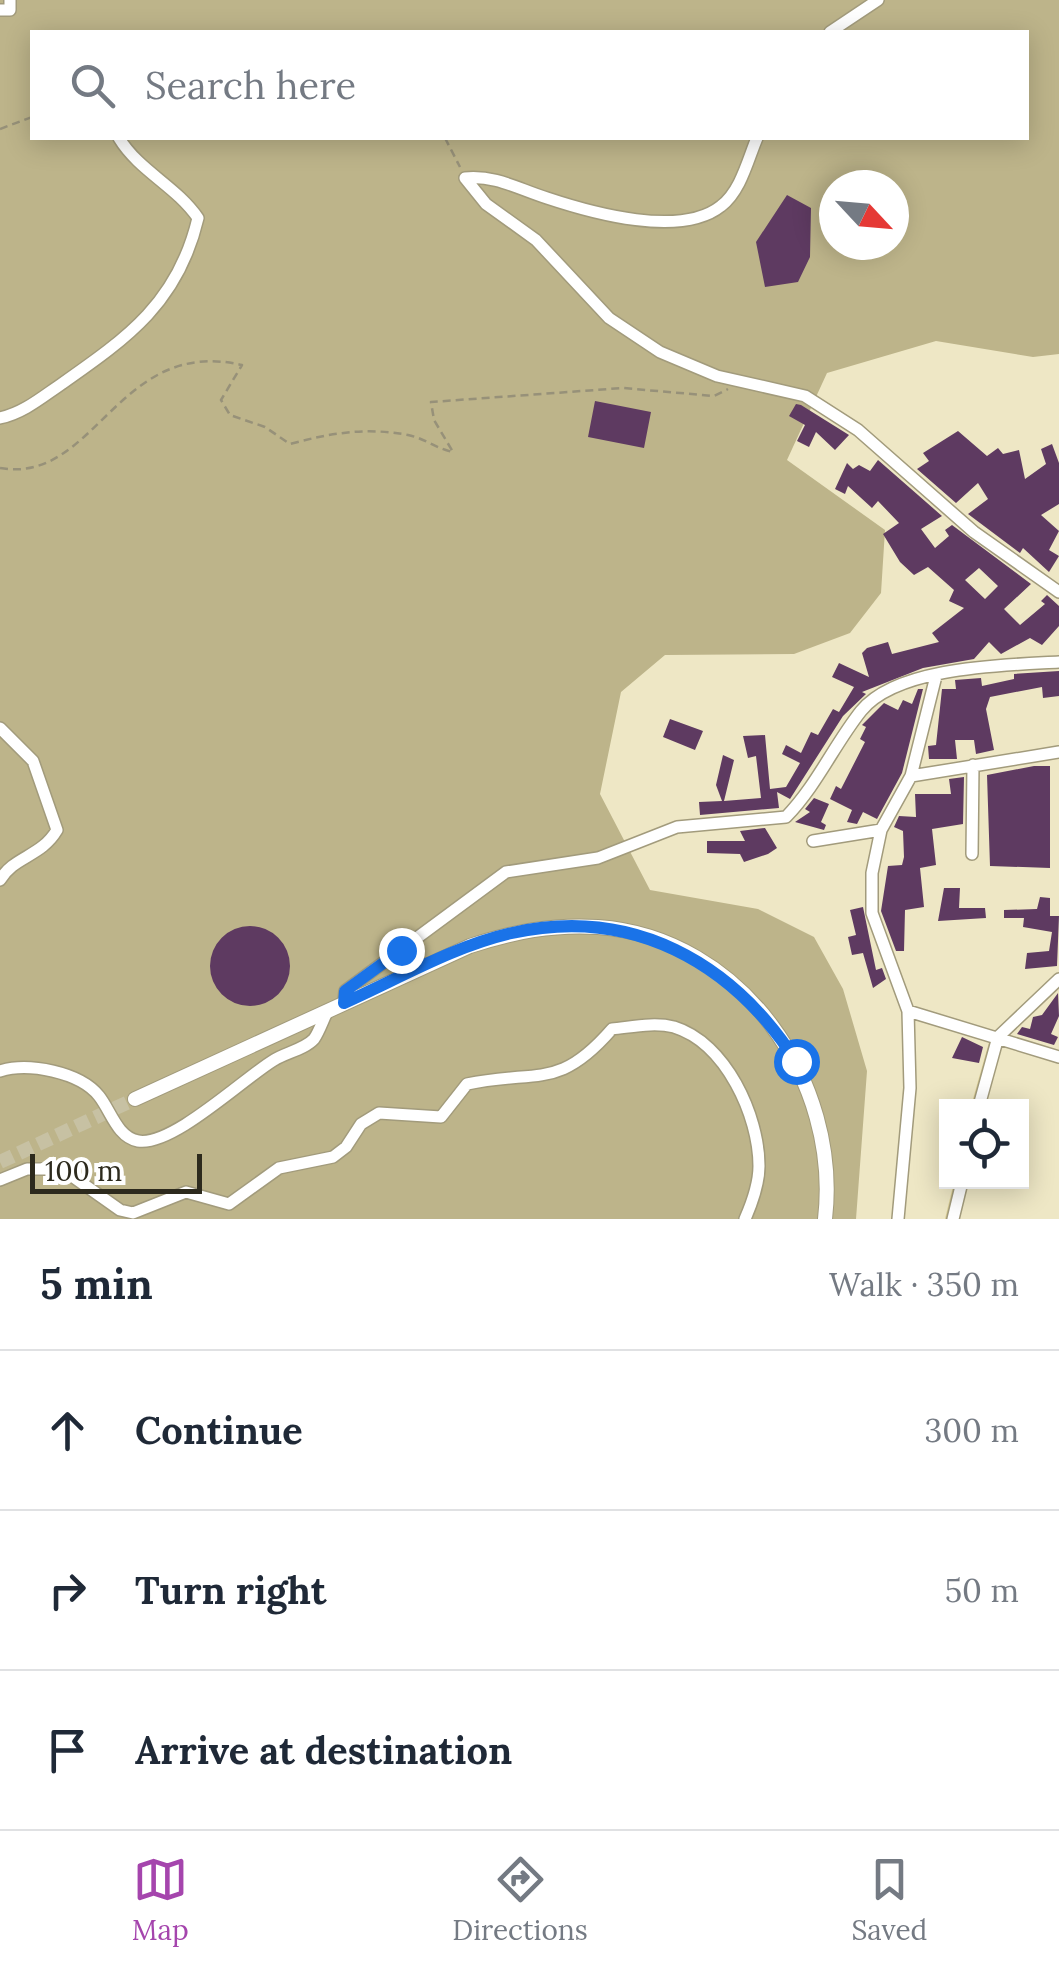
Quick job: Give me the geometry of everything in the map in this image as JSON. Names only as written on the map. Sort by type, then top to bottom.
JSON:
[{"type":"street","points":[[0,10],[10,10],[10,0]]},
{"type":"street","points":[[833,30],[878,0]]},
{"type":"street","points":[[0,418],[25,409],[142,324],[163,300],[193,238],[198,218],[186,201],[130,156],[120,140]]},
{"type":"street","points":[[465,178],[506,182],[614,217],[684,221],[723,206],[734,192],[757,140]]},
{"type":"street","points":[[465,178],[486,204],[536,240],[599,311],[660,352],[734,380],[805,396],[858,430],[974,532],[1059,592]]},
{"type":"street","points":[[344,1003],[345,991],[506,872],[598,858],[677,826],[786,817],[806,797],[862,710],[876,696],[936,676],[992,665],[1059,662]]},
{"type":"street","points":[[898,1219],[910,1088],[908,1011],[872,913],[872,872],[881,830],[911,776],[936,676]]},
{"type":"street","points":[[0,728],[33,761],[48,793],[58,830],[46,849],[22,859],[0,880]]},
{"type":"street","points":[[911,776],[1059,752]]},
{"type":"street","points":[[972,854],[973,766]]},
{"type":"street","points":[[814,841],[881,830]]},
{"type":"street","points":[[134,1099],[344,1003],[510,933],[554,926],[600,927],[669,947],[733,984],[758,1008],[810,1088],[823,1138],[825,1219]]},
{"type":"street","points":[[981,1099],[995,1036],[1059,979]]},
{"type":"street","points":[[908,1011],[1059,1057]]},
{"type":"street","points":[[0,1071],[39,1068],[88,1086],[98,1094],[123,1134],[139,1142],[158,1138],[216,1106],[275,1059],[312,1041],[327,1012]]},
{"type":"street","points":[[0,1180],[27,1169],[62,1170],[120,1210],[133,1214],[186,1192],[229,1204],[279,1168],[333,1157],[346,1148],[361,1124],[378,1113],[441,1117],[466,1084],[565,1071],[583,1062],[612,1029],[657,1024],[677,1028],[700,1041],[739,1090],[759,1168],[745,1219]]},
{"type":"street","points":[[954,1219],[960,1189]]},
{"type":"path","points":[[0,129],[30,118]]},
{"type":"path","points":[[446,140],[465,178]]},
{"type":"path","points":[[0,468],[44,467],[106,418],[135,386],[184,364],[242,365],[221,400],[230,416],[252,421],[290,444],[349,430],[411,435],[453,452],[434,420],[431,402],[623,388],[714,396],[729,389],[734,380]]},
{"type":"shaded area","points":[[0,0],[1059,0],[1059,354],[1033,357],[936,341],[827,373],[787,460],[885,530],[881,593],[850,633],[794,654],[665,655],[621,692],[600,794],[650,890],[758,909],[814,937],[843,989],[867,1071],[856,1219],[0,1219]]},
{"type":"building","points":[[787,195],[811,208],[810,257],[798,282],[765,287],[756,242]]},
{"type":"building","points":[[595,401],[651,412],[644,448],[588,437]]},
{"type":"building","points":[[796,404],[849,435],[835,450],[816,432],[809,447],[797,441],[805,425],[789,416]]},
{"type":"building","points":[[958,431],[987,456],[998,448],[1003,454],[1019,450],[1025,479],[1046,464],[1041,449],[1052,444],[1059,463],[1059,504],[1041,515],[1059,531],[1049,550],[1059,556],[1049,572],[1023,548],[1020,553],[968,514],[988,499],[978,483],[956,503],[917,469],[929,461],[923,453]]},
{"type":"building","points":[[878,460],[942,516],[921,529],[935,548],[949,536],[945,530],[952,525],[1031,584],[1004,609],[1020,625],[1045,604],[1041,601],[1047,595],[1059,606],[1059,626],[1042,645],[1030,638],[1001,654],[989,642],[974,659],[923,668],[862,692],[866,694],[843,716],[790,799],[777,792],[779,808],[700,815],[699,802],[722,801],[716,785],[723,755],[734,760],[724,801],[761,798],[756,756],[748,758],[743,736],[765,735],[770,789],[786,787],[800,763],[782,754],[786,745],[801,753],[811,732],[818,735],[833,709],[839,712],[854,687],[832,677],[839,663],[869,677],[862,653],[867,648],[888,642],[892,654],[939,642],[932,633],[964,608],[949,601],[954,590],[928,567],[914,575],[900,562],[883,534],[899,523],[878,501],[872,508],[848,486],[845,494],[835,489],[847,463],[853,469],[859,465],[870,471]],"holes":[[[979,568],[998,586],[985,599],[965,580]]]},
{"type":"building","points":[[1059,671],[1059,696],[1043,698],[1042,687],[990,697],[986,709],[994,750],[976,754],[974,740],[955,740],[957,759],[929,759],[928,746],[936,745],[942,689],[956,689],[955,680],[981,678],[982,686],[1014,679],[1014,674]]},
{"type":"building","points":[[918,689],[923,689],[902,773],[877,819],[863,812],[857,824],[847,822],[852,810],[830,799],[836,786],[841,789],[865,742],[860,739],[866,727],[862,725],[884,703],[898,710],[903,700],[912,704]]},
{"type":"building","points":[[670,719],[703,731],[695,750],[663,737]]},
{"type":"building","points":[[1050,766],[1050,868],[990,866],[987,775]]},
{"type":"building","points":[[964,777],[963,824],[932,829],[936,865],[920,868],[924,907],[905,910],[904,951],[896,951],[881,911],[888,866],[902,865],[904,857],[903,831],[894,827],[899,816],[916,817],[915,794],[951,794],[949,779]]},
{"type":"building","points":[[814,798],[829,804],[821,822],[826,825],[824,830],[795,822],[810,812],[805,809]]},
{"type":"building","points":[[765,828],[777,848],[768,854],[744,862],[740,854],[707,853],[707,841],[745,841],[740,831]]},
{"type":"building","points":[[944,888],[960,888],[959,908],[985,908],[986,918],[938,921]]},
{"type":"building","points":[[1040,897],[1050,898],[1050,916],[1059,916],[1057,966],[1025,969],[1027,953],[1049,951],[1052,932],[1023,927],[1024,918],[1004,918],[1004,910],[1037,909]]},
{"type":"building","points":[[863,907],[876,970],[882,968],[886,979],[873,988],[863,953],[852,955],[848,937],[856,935],[850,910]]},
{"type":"building","points":[[242,926],[258,926],[279,937],[290,966],[279,995],[258,1006],[242,1006],[228,1000],[216,988],[210,974],[210,958],[216,944],[228,932]]},
{"type":"building","points":[[1058,993],[1059,1016],[1051,1034],[1058,1037],[1054,1045],[1017,1034],[1022,1027],[1030,1029],[1033,1017],[1042,1015]]},
{"type":"building","points":[[962,1037],[983,1047],[979,1063],[952,1058]]},
{"type":"waterway","points":[[975,1099],[992,1039]]},
{"type":"waterway","points":[[947,1219],[954,1189]]},
{"type":"tunnel","points":[[0,1162],[135,1099]]},
{"type":"route","points":[[401,950],[345,991],[344,1003],[470,946],[510,933],[554,926],[600,927],[634,934],[700,962],[733,984],[758,1008],[796,1061]]}]
